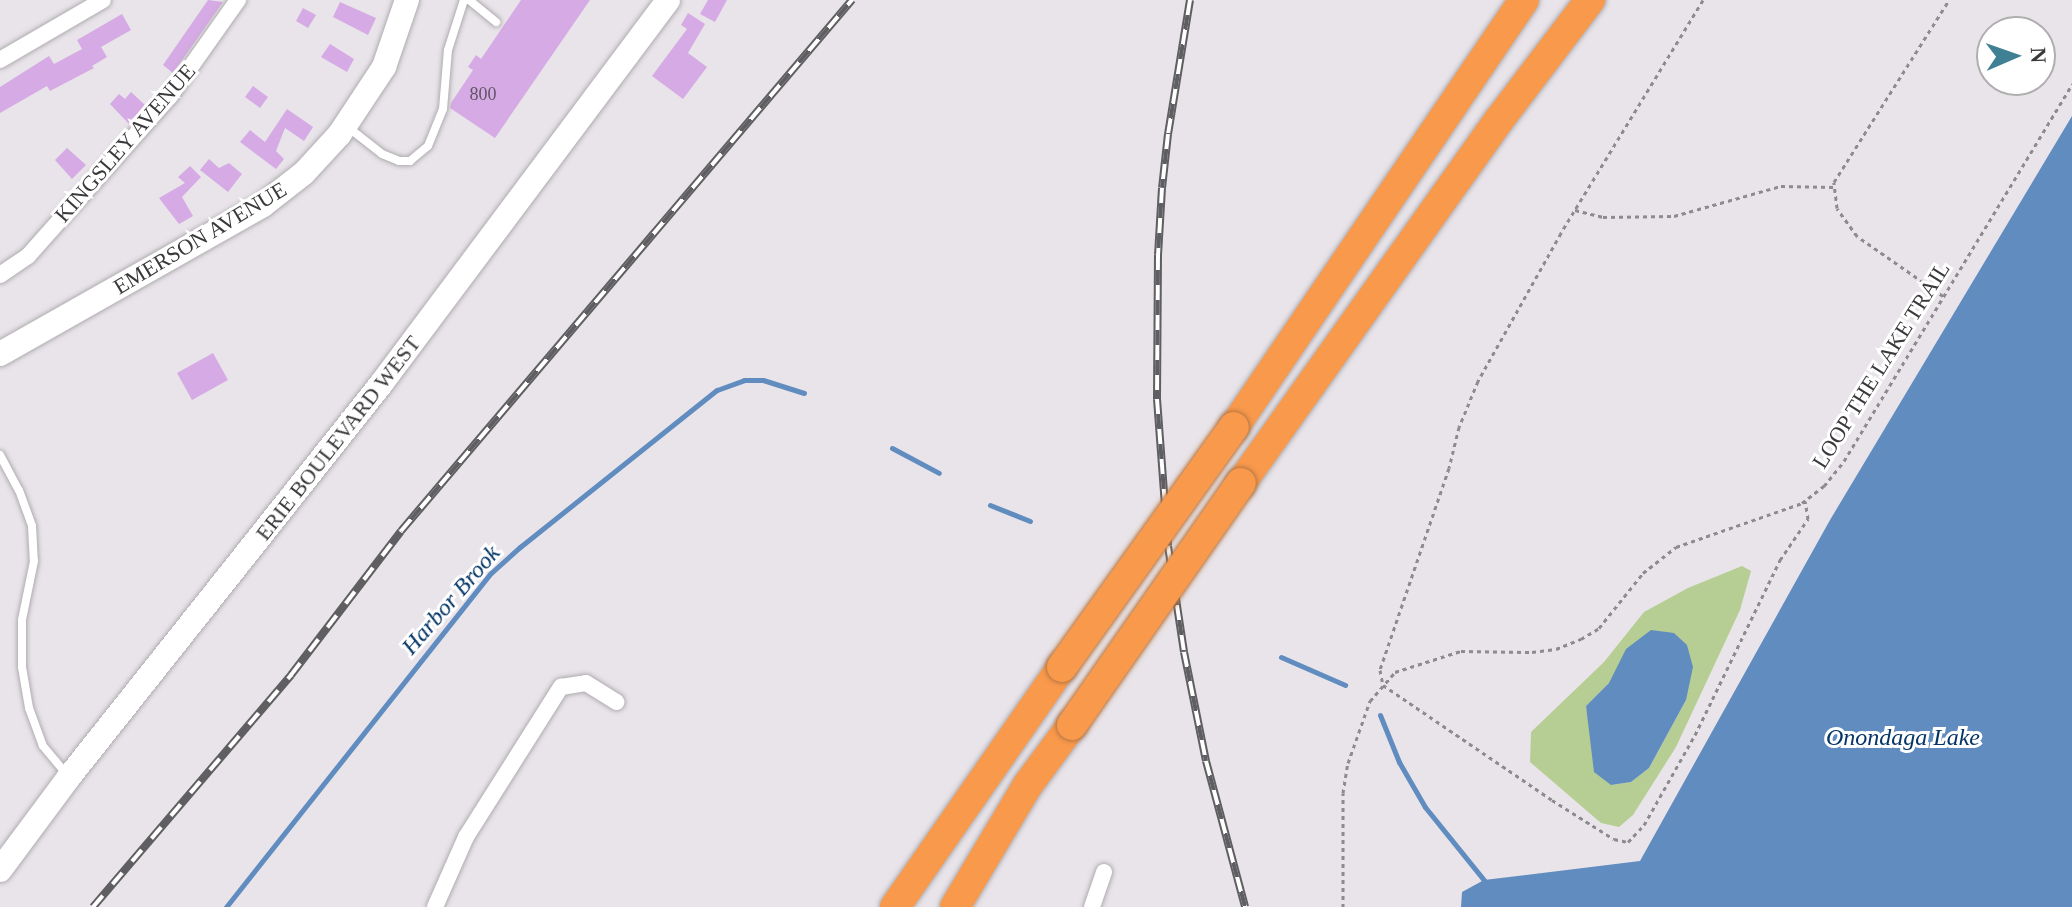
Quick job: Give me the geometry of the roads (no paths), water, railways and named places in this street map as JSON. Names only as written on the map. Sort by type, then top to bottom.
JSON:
[{"type":"highway","points":[[895,907],[1234,427],[1524,0]]},
{"type":"highway","points":[[955,907],[1027,786],[1499,120],[1590,0]]},
{"type":"main road","name":"EMERSON AVENUE","points":[[0,354],[263,205],[304,173],[345,126],[384,67],[407,0]]},
{"type":"main road","name":"ERIE BOULEVARD WEST","points":[[0,870],[69,777],[381,384],[668,0]]},
{"type":"street","points":[[0,60],[103,0]]},
{"type":"street","name":"KINGSLEY AVENUE","points":[[0,275],[28,256],[170,96],[238,0]]},
{"type":"street","points":[[435,907],[466,837],[561,687],[586,683],[616,702]]},
{"type":"street","points":[[1092,907],[1104,872]]},
{"type":"lane","points":[[345,126],[382,154],[399,161],[410,161],[428,146],[443,109],[448,50],[466,0],[496,22]]},
{"type":"lane","points":[[0,455],[19,490],[32,526],[34,561],[22,636],[22,667],[29,708],[43,746],[69,777]]},
{"type":"water","name":"Onondaga Lake","points":[[2072,116],[2072,907],[1461,907],[1462,892],[1484,880],[1640,861],[1830,520]]},
{"type":"water","points":[[1651,630],[1674,633],[1687,645],[1693,667],[1686,700],[1649,768],[1631,782],[1611,785],[1594,772],[1586,706],[1609,683],[1626,649]]},
{"type":"waterway","name":"Harbor Brook","points":[[226,907],[491,573],[520,547],[717,390],[744,380],[763,380],[804,393]]},
{"type":"waterway","name":"Harbor Brook","points":[[892,448],[939,473]]},
{"type":"waterway","name":"Harbor Brook","points":[[990,505],[1030,521]]},
{"type":"waterway","name":"Harbor Brook","points":[[1281,657],[1345,685]]},
{"type":"waterway","name":"Harbor Brook","points":[[1380,715],[1399,762],[1425,807],[1484,880]]},
{"type":"railway","points":[[93,907],[291,675],[401,531],[852,0]]},
{"type":"railway","points":[[1190,0],[1162,188],[1158,255],[1157,399],[1168,546],[1184,652],[1206,761],[1245,907]]}]
